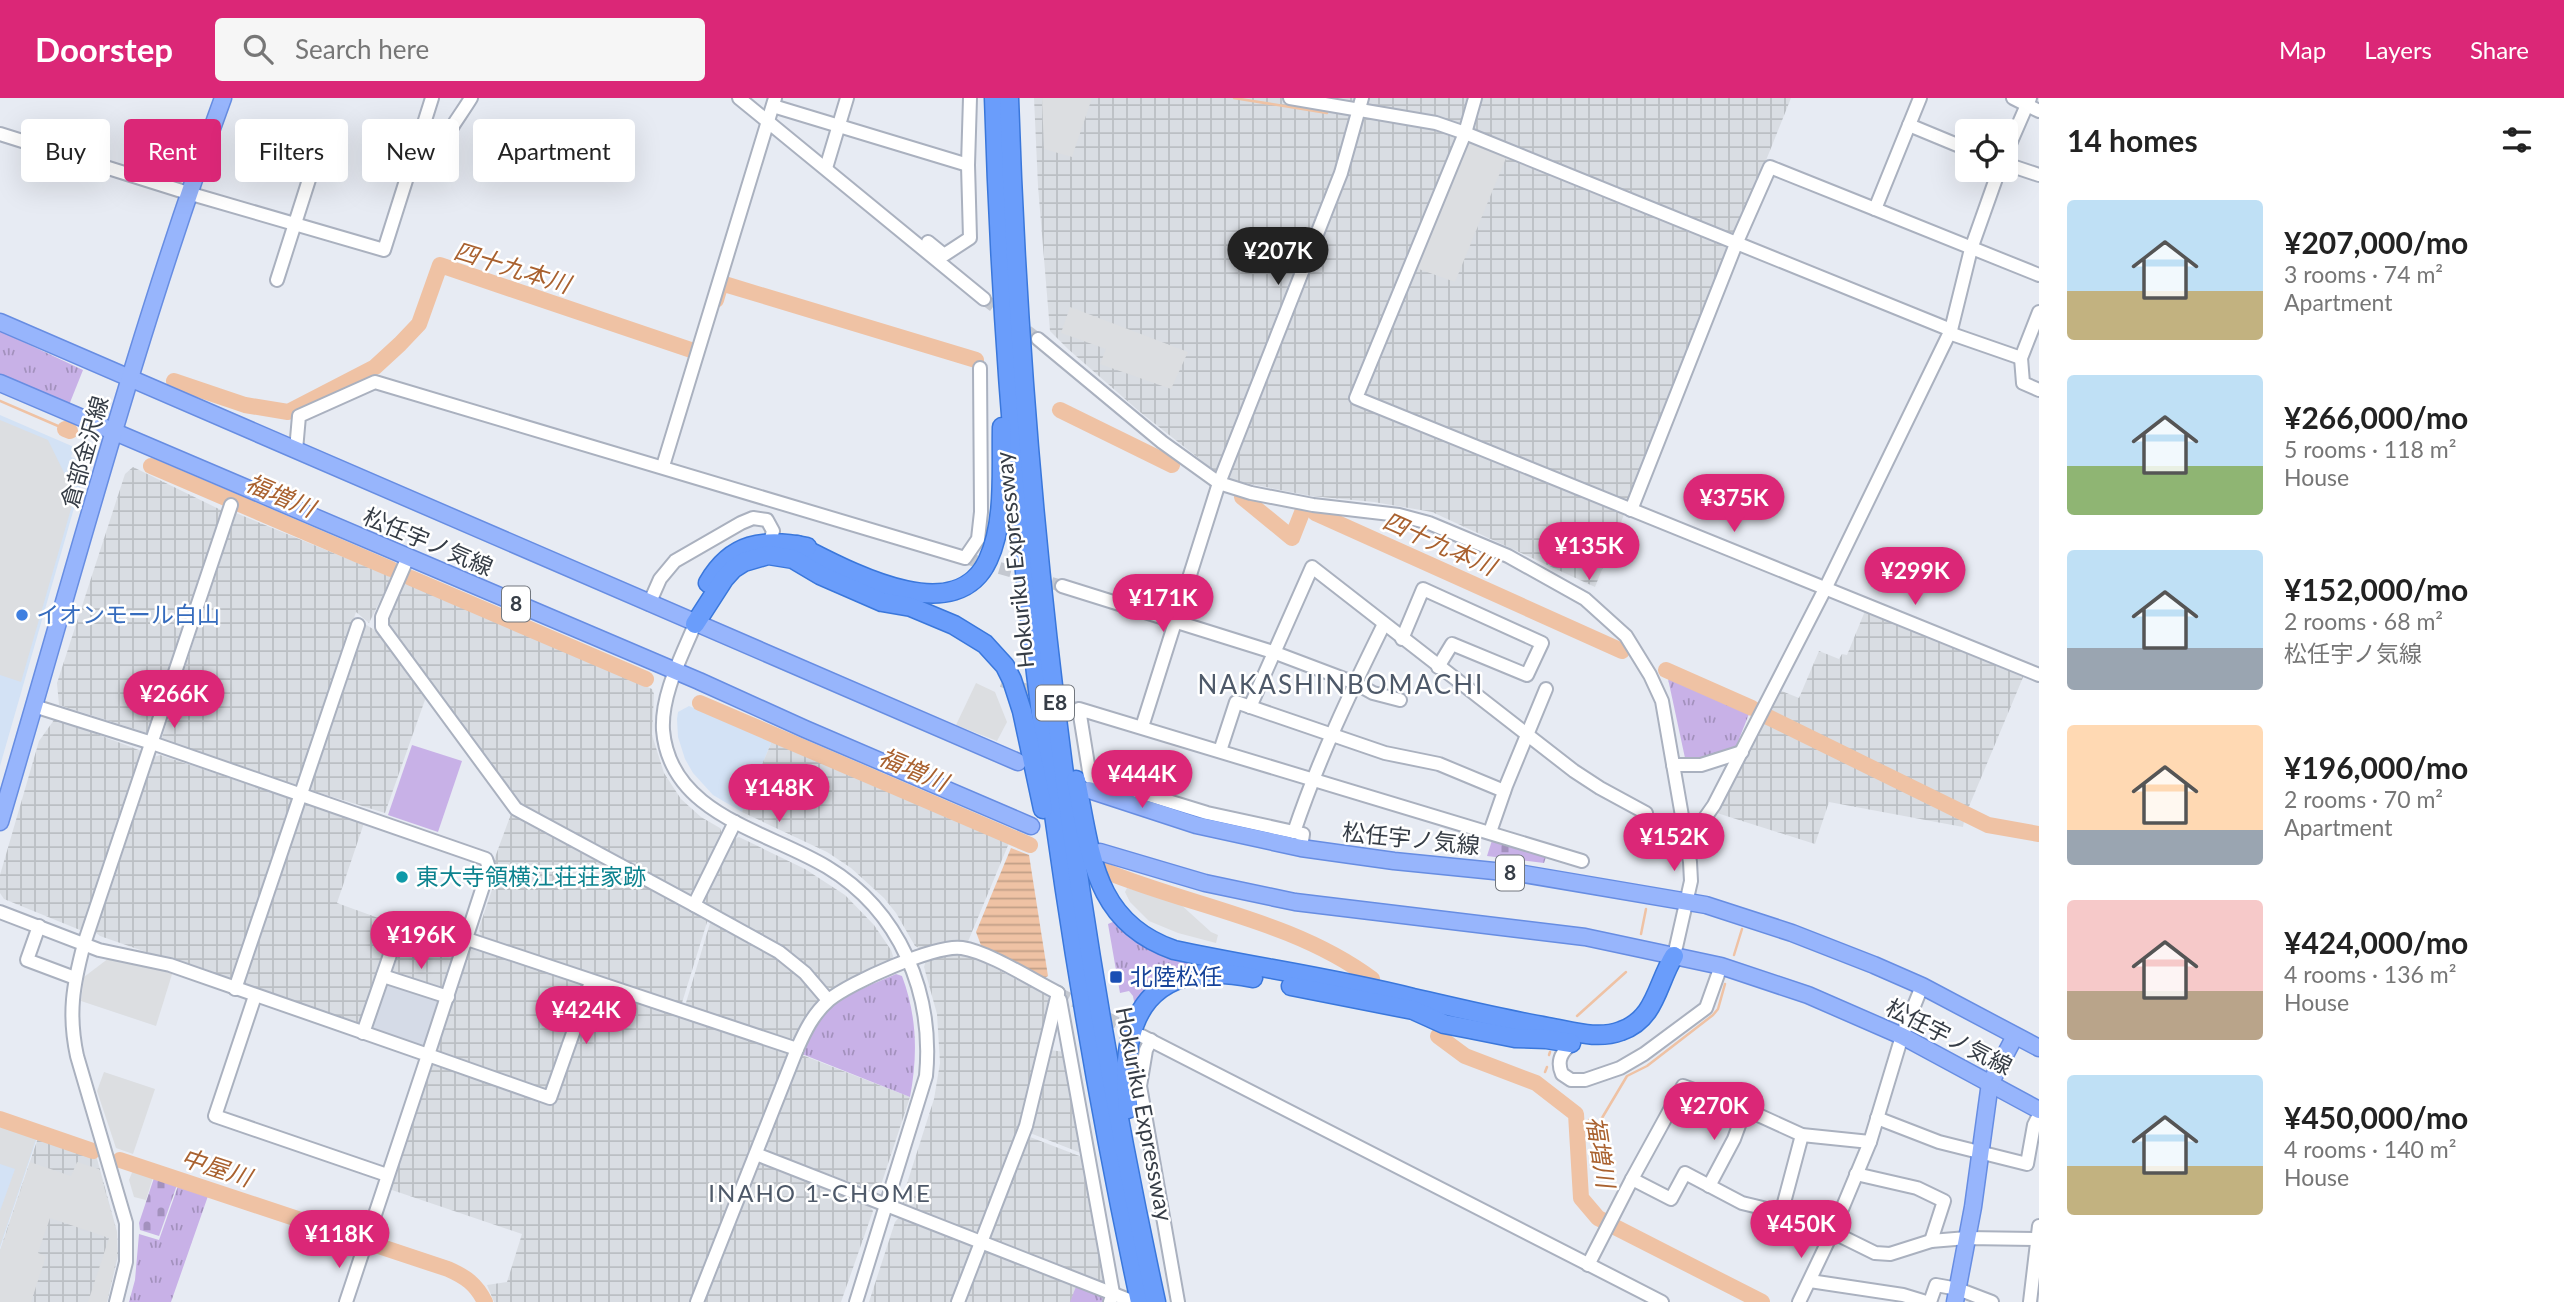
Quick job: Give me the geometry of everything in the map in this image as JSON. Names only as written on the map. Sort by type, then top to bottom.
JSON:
[{"type":"highway","name":"Hokuriku Expressway","points":[[994,98],[1010,416],[1029,609],[1054,815],[1074,949],[1135,1301]]},
{"type":"highway","name":"Hokuriku Expressway","points":[[1009,98],[1019,329],[1044,615],[1094,978],[1158,1302]]},
{"type":"highway","points":[[695,624],[699,601],[723,562],[744,548],[770,542],[795,552],[820,575],[883,602],[942,594],[964,586],[982,570],[996,535],[1000,492],[1002,421],[997,277],[999,238]]},
{"type":"highway","points":[[695,624],[724,579],[744,562],[768,555],[829,551],[894,579],[913,600],[935,616],[972,635],[996,654],[1012,680],[1022,711],[1074,949]]},
{"type":"highway","points":[[1044,615],[1092,857],[1111,906],[1130,928],[1142,937],[1174,950],[1413,1004]]},
{"type":"highway","points":[[1547,1033],[1600,1035],[1629,1028],[1646,1014],[1652,1005],[1674,956]]},
{"type":"highway","points":[[1158,1302],[1135,1170],[1126,1095],[1129,1040],[1139,1013],[1158,990],[1184,976],[1217,973],[1447,1008],[1547,1033],[1573,1043],[1609,1045],[1622,1043],[1645,1031],[1662,1010],[1678,971],[1674,956]]},
{"type":"main road","name":"倉部金沢線","points":[[0,822],[114,432],[188,193],[223,98]]},
{"type":"main road","name":"松任宇ノ気線","points":[[0,322],[695,624],[1018,761]]},
{"type":"main road","name":"松任宇ノ気線","points":[[0,383],[1031,826]]},
{"type":"main road","name":"松任宇ノ気線","points":[[1089,790],[1196,825],[1301,848],[1524,874],[1706,905],[1830,947],[1922,986],[2039,1048]]},
{"type":"main road","name":"松任宇ノ気線","points":[[1100,852],[1205,883],[1295,902],[1585,937],[1721,965],[1808,995],[1902,1036],[1992,1083],[2039,1113]]},
{"type":"main road","points":[[1956,1296],[1992,1083],[2015,1036]]},
{"type":"street","points":[[425,119],[432,98]]},
{"type":"street","points":[[455,119],[471,98]]},
{"type":"street","points":[[739,98],[984,299]]},
{"type":"street","points":[[826,168],[848,98]]},
{"type":"street","points":[[877,211],[896,217],[944,255],[971,238],[968,164],[970,98]]},
{"type":"street","points":[[1290,98],[1360,104],[1465,133],[1950,332],[2021,358]]},
{"type":"street","points":[[1475,98],[1465,133],[1356,398],[2039,676]]},
{"type":"street","points":[[1875,209],[1920,98]]},
{"type":"street","points":[[2013,98],[2029,101],[2039,111]]},
{"type":"street","points":[[2018,126],[2029,101]]},
{"type":"street","points":[[663,466],[774,102],[839,125],[968,164]]},
{"type":"street","points":[[1142,727],[1219,483],[1341,173],[1360,104]]},
{"type":"street","points":[[1909,125],[1955,144]]},
{"type":"street","points":[[0,134],[188,193],[384,250],[406,182]]},
{"type":"street","points":[[1631,510],[1736,244],[1770,167],[2039,275]]},
{"type":"street","points":[[2018,168],[2039,175]]},
{"type":"street","points":[[277,280],[308,182]]},
{"type":"street","points":[[1686,845],[1714,805],[1742,752],[1950,332],[1971,249],[1995,182]]},
{"type":"street","points":[[2039,312],[2021,358],[2023,383],[2039,390]]},
{"type":"street","points":[[1038,339],[1162,442],[1219,483],[1282,499],[1399,515],[1429,523],[1508,556],[1585,599],[1626,636],[1662,701],[1690,862],[1690,881],[1674,956]]},
{"type":"street","points":[[296,450],[299,416],[375,382],[965,558],[978,539],[981,512],[980,368]]},
{"type":"street","points":[[116,1302],[126,1262],[125,1223],[71,1028],[75,978],[84,944],[231,505]]},
{"type":"street","points":[[649,604],[660,579],[675,561],[741,523],[753,518],[767,520],[774,531],[770,542]]},
{"type":"street","points":[[408,557],[382,617],[382,627],[516,809],[779,952],[805,973],[828,1000]]},
{"type":"street","points":[[1251,707],[1312,567],[1438,667],[1600,788],[1646,813]]},
{"type":"street","points":[[1062,586],[1273,652],[1355,683],[1373,693],[1400,701]]},
{"type":"street","points":[[1402,639],[1423,589],[1542,643],[1527,675],[1452,644],[1438,667]]},
{"type":"street","points":[[695,624],[675,672],[663,720],[668,752],[684,783],[699,800],[735,822],[813,859],[848,882],[889,925],[909,960],[923,1002],[928,1058],[926,1076],[856,1302]]},
{"type":"street","points":[[1294,832],[1330,735],[1384,624]]},
{"type":"street","points":[[235,989],[358,625]]},
{"type":"street","points":[[1490,832],[1546,689]]},
{"type":"street","points":[[1220,751],[1236,702],[1385,753],[1439,764],[1504,791]]},
{"type":"street","points":[[34,706],[152,743],[486,859],[489,868],[466,941],[346,1302]]},
{"type":"street","points":[[1301,848],[1303,834],[1207,813],[1090,777],[1079,709],[1582,860]]},
{"type":"street","points":[[1673,765],[1701,765],[1742,752]]},
{"type":"street","points":[[694,905],[735,822]]},
{"type":"street","points":[[0,912],[99,950],[170,965],[550,1098],[591,982]]},
{"type":"street","points":[[363,1033],[402,920],[797,1049]]},
{"type":"street","points":[[38,926],[27,960],[75,978]]},
{"type":"street","points":[[697,1302],[797,1049],[811,1020],[828,1000],[909,960],[944,948],[968,949],[1058,993]]},
{"type":"street","points":[[1573,1043],[1563,1051],[1560,1062],[1562,1074],[1571,1080],[1585,1080],[1633,1062],[1706,1009],[1721,965]]},
{"type":"street","points":[[383,976],[447,998]]},
{"type":"street","points":[[1799,1302],[1870,1143],[1902,1036],[1922,986]]},
{"type":"street","points":[[958,1302],[1026,1126],[1058,993]]},
{"type":"street","points":[[1058,993],[1112,1298]]},
{"type":"street","points":[[255,996],[215,1116],[387,1175]]},
{"type":"street","points":[[1178,1302],[1140,1086],[1147,1038],[1662,1302]]},
{"type":"street","points":[[1588,1265],[1683,1086],[1745,1109],[1802,1135],[1870,1143]]},
{"type":"street","points":[[1709,1185],[1734,1139],[1745,1109]]},
{"type":"street","points":[[1877,1118],[1938,1142],[2027,1164],[2034,1125],[2039,1113]]},
{"type":"street","points":[[1781,1213],[1802,1135]]},
{"type":"street","points":[[756,1154],[982,1241],[1112,1298],[1135,1301]]},
{"type":"street","points":[[1632,1179],[1671,1199],[1685,1173],[1742,1203],[1804,1219],[1875,1253],[1890,1254],[1931,1241],[2038,1234],[2030,1302]]},
{"type":"street","points":[[1856,1174],[1917,1188],[1944,1201],[1931,1241]]},
{"type":"street","points":[[1810,1281],[1903,1295],[1928,1302],[1936,1285],[1956,1296],[1992,1302]]},
{"type":"shaded area","points":[[1034,98],[1791,98],[1595,587],[1432,512],[1374,502],[1311,496],[1225,479],[1140,412],[1050,331]]},
{"type":"shaded area","points":[[1042,98],[1092,98],[1072,157],[1044,149]]},
{"type":"shaded area","points":[[1468,142],[1506,158],[1455,282],[1416,268]]},
{"type":"shaded area","points":[[1070,307],[1188,352],[1171,389],[1100,364],[1106,349],[1061,333]]},
{"type":"shaded area","name":"イオンモール白山","points":[[0,415],[74,447],[71,457],[87,463],[0,766]]},
{"type":"shaded area","name":"イオンモール白山","points":[[0,420],[48,440],[75,495],[21,682],[0,675]]},
{"type":"shaded area","points":[[133,467],[223,511],[152,728],[147,733],[59,705],[57,683],[125,474]]},
{"type":"shaded area","points":[[236,513],[392,577],[369,623],[356,612],[299,781],[295,785],[163,741],[162,737]]},
{"type":"shaded area","points":[[404,582],[652,689],[652,735],[664,773],[681,799],[701,817],[720,828],[722,834],[694,892],[687,895],[520,805],[388,627],[388,619]]},
{"type":"shaded area","points":[[1865,611],[2024,675],[1965,816],[1963,827],[1829,802],[1815,844],[1717,813],[1779,690],[1799,698],[1819,651],[1839,659],[1842,654],[1847,655]]},
{"type":"shaded area","points":[[365,624],[376,631],[426,697],[385,813],[310,790],[309,787]]},
{"type":"shaded area","points":[[976,683],[995,692],[1007,722],[997,741],[956,725]]},
{"type":"shaded area","points":[[689,706],[772,741],[742,812],[713,795],[693,773],[685,759],[678,737],[677,719],[678,712]]},
{"type":"shaded area","points":[[54,720],[144,752],[80,930],[4,899],[0,893],[0,875],[39,741]]},
{"type":"shaded area","points":[[772,741],[1009,843],[967,944],[948,942],[923,950],[915,946],[884,898],[851,868],[827,852],[742,812]]},
{"type":"shaded area","points":[[160,755],[290,798],[292,802],[234,979],[230,981],[95,932],[154,757]]},
{"type":"shaded area","points":[[308,804],[364,823],[337,903],[395,924],[359,1026],[247,988],[244,984],[303,807]]},
{"type":"shaded area","points":[[511,814],[708,919],[681,1006],[481,939],[479,928],[497,875],[494,860]]},
{"type":"shaded area","points":[[739,837],[805,869],[845,895],[874,925],[891,950],[892,961],[832,989],[826,987],[786,949],[706,904],[704,898],[733,839]]},
{"type":"shaded area","points":[[1011,848],[1029,855],[1048,976],[1043,979],[982,948],[976,932]]},
{"type":"shaded area","points":[[1127,888],[1179,903],[1211,932],[1218,935],[1216,943],[1178,933],[1149,921],[1130,902],[1125,892]]},
{"type":"shaded area","points":[[711,920],[780,959],[818,998],[796,1037],[789,1040],[685,1006]]},
{"type":"shaded area","points":[[408,925],[460,944],[442,994],[390,976]]},
{"type":"shaded area","points":[[476,947],[581,982],[584,989],[548,1090],[439,1053],[438,1048],[469,950]]},
{"type":"shaded area","points":[[951,953],[977,959],[1047,995],[1050,1001],[1019,1130],[981,1229],[974,1232],[903,1205],[902,1199],[934,1099],[940,1063],[937,1014],[924,967],[926,960]]},
{"type":"shaded area","points":[[109,958],[173,971],[156,1026],[81,1001],[84,977]]},
{"type":"shaded area","points":[[387,982],[441,998],[424,1046],[371,1030]]},
{"type":"shaded area","points":[[592,987],[787,1051],[788,1059],[691,1302],[494,1302],[487,1285],[507,1282],[522,1234],[389,1189],[431,1063],[552,1104]]},
{"type":"shaded area","points":[[1050,1050],[1065,1052],[1081,1153],[1030,1133]]},
{"type":"shaded area","points":[[802,1055],[910,1097],[880,1188],[874,1191],[769,1152],[766,1145]]},
{"type":"shaded area","points":[[104,1072],[155,1089],[133,1154],[116,1148],[97,1091]]},
{"type":"shaded area","points":[[0,1123],[38,1135],[0,1248]]},
{"type":"shaded area","points":[[0,1124],[37,1136],[0,1246],[0,1211],[15,1169],[0,1164]]},
{"type":"shaded area","points":[[39,1135],[96,1155],[117,1232],[118,1256],[107,1302],[0,1302],[0,1250]]},
{"type":"shaded area","points":[[1030,1137],[1082,1157],[1109,1285],[990,1238]]},
{"type":"shaded area","points":[[30,1162],[71,1176],[77,1162],[99,1169],[117,1233],[117,1256],[107,1302],[88,1302],[109,1238],[50,1218],[38,1253],[46,1256],[31,1302],[0,1302],[0,1252]]},
{"type":"shaded area","points":[[763,1163],[869,1205],[873,1211],[841,1302],[705,1302],[759,1164]]},
{"type":"shaded area","points":[[133,1170],[153,1177],[146,1200],[134,1197],[129,1180]]},
{"type":"shaded area","points":[[901,1215],[970,1243],[972,1249],[951,1302],[869,1302],[895,1222]]},
{"type":"shaded area","points":[[989,1250],[1102,1294],[1104,1302],[963,1302],[982,1253]]},
{"type":"green space","points":[[0,331],[83,370],[69,405],[0,375]]},
{"type":"green space","points":[[1667,674],[1749,714],[1735,749],[1703,759],[1685,758]]},
{"type":"green space","points":[[412,745],[462,761],[438,832],[388,815]]},
{"type":"green space","points":[[1493,837],[1547,854],[1544,863],[1487,856]]},
{"type":"green space","points":[[1115,921],[1139,942],[1213,965],[1135,1007],[1129,991],[1120,993],[1108,924]]},
{"type":"green space","points":[[896,974],[902,976],[907,991],[915,1036],[910,1097],[802,1054],[818,1022],[838,1002]]},
{"type":"green space","points":[[154,1178],[177,1185],[159,1236],[140,1230],[139,1223]]},
{"type":"green space","points":[[178,1186],[208,1196],[171,1302],[129,1302],[135,1280],[139,1234],[159,1240]]},
{"type":"green space","points":[[1077,1284],[1102,1294],[1104,1302],[1070,1302]]},
{"type":"waterway","points":[[1234,98],[1327,113]]},
{"type":"waterway","name":"四十九本川","points":[[174,381],[245,405],[288,412],[375,367],[400,344],[419,324],[440,265],[691,350]]},
{"type":"waterway","name":"四十九本川","points":[[716,300],[721,283],[976,360]]},
{"type":"waterway","points":[[0,401],[65,429]]},
{"type":"waterway","name":"四十九本川","points":[[1060,410],[1172,465]]},
{"type":"waterway","name":"福増川","points":[[65,429],[70,431]]},
{"type":"waterway","name":"福増川","points":[[151,466],[391,569]]},
{"type":"waterway","name":"四十九本川","points":[[1242,497],[1292,538],[1303,510]]},
{"type":"waterway","name":"四十九本川","points":[[1315,513],[1622,651]]},
{"type":"waterway","name":"福増川","points":[[411,578],[646,679]]},
{"type":"waterway","name":"四十九本川","points":[[1666,670],[1752,708]]},
{"type":"waterway","name":"福増川","points":[[700,703],[1030,845]]},
{"type":"waterway","name":"四十九本川","points":[[1766,716],[1988,825],[2039,834]]},
{"type":"waterway","name":"福増川","points":[[1105,871],[1276,929],[1342,959],[1372,979]]},
{"type":"waterway","points":[[1641,934],[1646,909]]},
{"type":"waterway","points":[[1734,955],[1742,929]]},
{"type":"waterway","points":[[1577,1016],[1626,972]]},
{"type":"waterway","points":[[1589,1120],[1599,1123],[1627,1076],[1647,1066],[1713,1015],[1718,1009],[1725,984]]},
{"type":"waterway","name":"福増川","points":[[1438,1036],[1465,1056],[1536,1083],[1576,1114],[1581,1198],[1598,1218],[1604,1221]]},
{"type":"waterway","points":[[1545,1072],[1547,1067]]},
{"type":"waterway","name":"福増川","points":[[1576,1114],[1582,1118]]},
{"type":"waterway","name":"中屋川","points":[[0,1119],[93,1151]]},
{"type":"waterway","name":"中屋川","points":[[120,1160],[448,1269],[470,1282],[485,1302]]},
{"type":"waterway","name":"福増川","points":[[1615,1227],[1762,1302]]},
{"type":"tunnel","points":[[984,299],[1038,339]]},
{"type":"tunnel","points":[[965,558],[1062,586]]},
{"type":"tunnel","points":[[1002,681],[1079,709]]},
{"type":"tunnel","points":[[1058,993],[1139,1034]]},
{"type":"place","name":"イオンモール白山","points":[[22,615]]},
{"type":"place","name":"東大寺領横江荘荘家跡","points":[[402,877]]},
{"type":"place","name":"北陸松任","points":[[1116,977]]},
{"type":"district","name":"NAKASHINBOMACHI","points":[[1341,685]]},
{"type":"district","name":"INAHO 1-CHOME","points":[[820,1194]]}]
